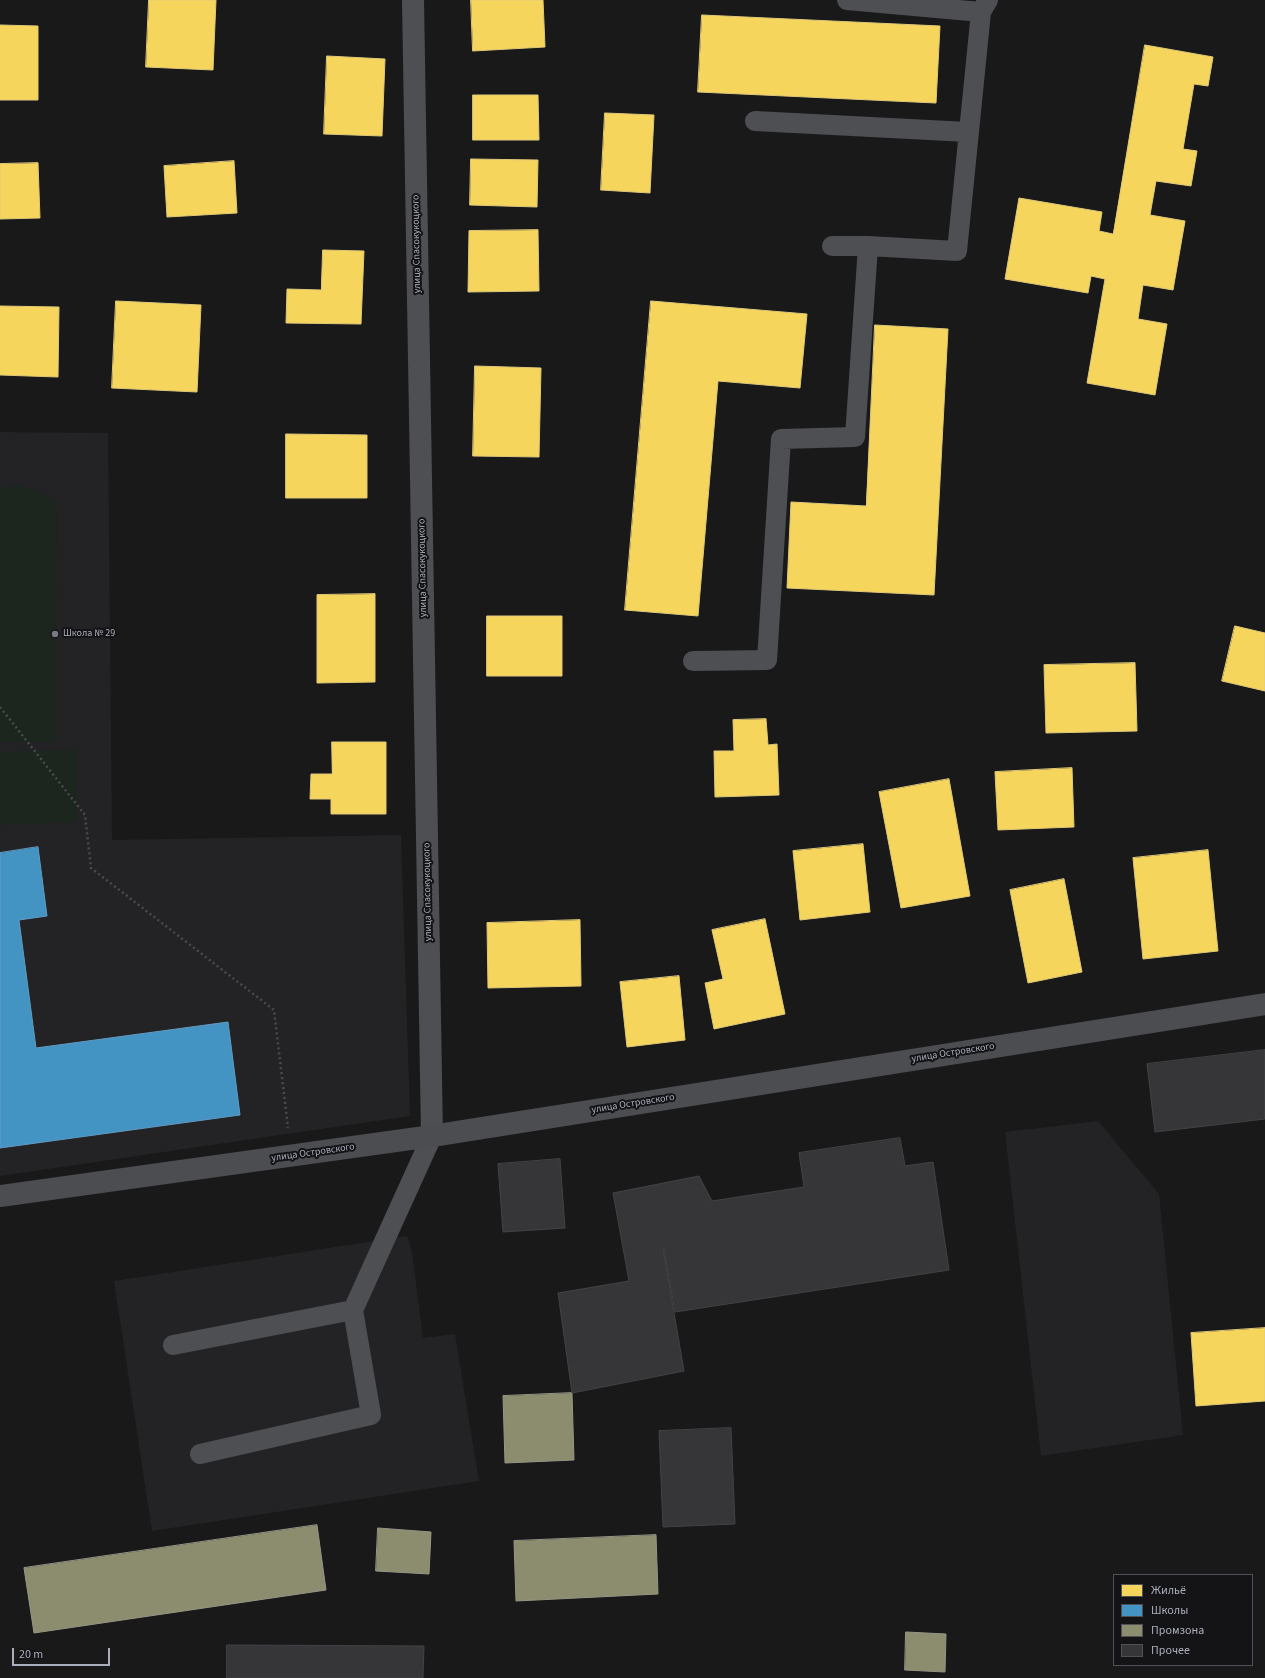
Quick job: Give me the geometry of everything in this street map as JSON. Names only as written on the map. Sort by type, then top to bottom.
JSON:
[{"type":"main road","name":"улица Островского","points":[[0,1196],[432,1136],[1265,1004]]},
{"type":"street","name":"улица Спасокукоцкого","points":[[413,0],[432,1136]]},
{"type":"lane","points":[[832,246],[868,246],[957,251],[968,132],[984,6],[849,0]]},
{"type":"lane","points":[[755,121],[968,132]]},
{"type":"lane","points":[[693,661],[767,660],[782,439],[855,437],[868,246]]},
{"type":"lane","points":[[200,1454],[371,1416],[353,1310],[432,1136]]},
{"type":"lane","points":[[173,1345],[353,1310]]},
{"type":"path","points":[[0,707],[84,815],[91,868],[274,1010],[291,1156]]},
{"type":"shaded area","name":"Школа № 29","points":[[0,432],[108,433],[112,840],[401,835],[410,1116],[0,1176]]},
{"type":"shaded area","points":[[19,485],[44,493],[57,506],[56,742],[0,742],[0,488]]},
{"type":"shaded area","points":[[75,749],[77,822],[0,825],[0,752]]},
{"type":"shaded area","points":[[1098,1121],[1159,1194],[1183,1435],[1041,1456],[1005,1132]]},
{"type":"shaded area","points":[[407,1236],[412,1252],[423,1338],[455,1334],[479,1481],[152,1531],[114,1281]]},
{"type":"building: Жильё","points":[[149,0],[216,0],[213,70],[146,67]]},
{"type":"building: Жильё","points":[[471,0],[543,0],[545,47],[473,51]]},
{"type":"building: Жильё","points":[[702,15],[940,26],[936,103],[698,92]]},
{"type":"building: Жильё","points":[[0,25],[38,26],[38,100],[0,100]]},
{"type":"building: Жильё","points":[[1145,45],[1213,57],[1208,86],[1194,84],[1183,149],[1197,151],[1191,186],[1156,181],[1150,215],[1185,221],[1173,290],[1143,285],[1138,319],[1167,324],[1155,395],[1087,383],[1105,279],[1091,276],[1088,293],[1005,279],[1019,198],[1102,212],[1099,231],[1113,234]]},
{"type":"building: Жильё","points":[[327,56],[385,59],[382,136],[324,134]]},
{"type":"building: Жильё","points":[[473,95],[538,95],[539,140],[473,140]]},
{"type":"building: Жильё","points":[[605,113],[654,115],[650,193],[601,190]]},
{"type":"building: Жильё","points":[[471,159],[538,160],[537,207],[470,205]]},
{"type":"building: Жильё","points":[[234,161],[237,213],[167,217],[164,166]]},
{"type":"building: Жильё","points":[[38,163],[40,218],[0,219],[0,164]]},
{"type":"building: Жильё","points":[[538,230],[539,291],[468,292],[469,231]]},
{"type":"building: Жильё","points":[[323,250],[364,251],[361,324],[286,323],[287,289],[321,290]]},
{"type":"building: Жильё","points":[[116,301],[201,305],[197,392],[112,388]]},
{"type":"building: Жильё","points":[[651,301],[807,314],[800,388],[718,381],[698,616],[625,610]]},
{"type":"building: Жильё","points":[[0,306],[59,307],[58,377],[0,375]]},
{"type":"building: Жильё","points":[[875,325],[948,329],[934,595],[787,588],[791,502],[866,506]]},
{"type":"building: Жильё","points":[[475,366],[541,368],[539,457],[473,456]]},
{"type":"building: Жильё","points":[[286,434],[367,435],[367,498],[286,498]]},
{"type":"building: Жильё","points":[[375,594],[375,682],[317,683],[317,595]]},
{"type":"building: Жильё","points":[[487,616],[562,616],[562,676],[487,676]]},
{"type":"building: Жильё","points":[[1235,626],[1265,633],[1265,691],[1222,681]]},
{"type":"building: Жильё","points":[[1135,663],[1137,731],[1046,733],[1044,665]]},
{"type":"building: Жильё","points":[[766,719],[768,745],[777,744],[779,795],[715,797],[714,751],[734,751],[733,720]]},
{"type":"building: Жильё","points":[[332,742],[386,742],[386,814],[331,814],[331,799],[310,799],[311,774],[332,774]]},
{"type":"building: Жильё","points":[[1072,768],[1074,827],[998,830],[995,772]]},
{"type":"building: Жильё","points":[[949,779],[970,896],[901,908],[879,792]]},
{"type":"building: Жильё","points":[[863,844],[870,912],[800,920],[793,851]]},
{"type":"building: Жильё","points":[[1208,850],[1218,951],[1143,959],[1133,858]]},
{"type":"building: Жильё","points":[[1064,879],[1082,972],[1028,983],[1010,890]]},
{"type":"building: Жильё","points":[[765,919],[785,1014],[714,1029],[705,983],[723,979],[712,930]]},
{"type":"building: Жильё","points":[[580,920],[581,986],[488,988],[487,923]]},
{"type":"building: Жильё","points":[[679,976],[685,1040],[627,1047],[620,982]]},
{"type":"building: Жильё","points":[[1265,1328],[1265,1401],[1196,1406],[1191,1333]]},
{"type":"building: Школы","points":[[38,847],[47,916],[19,920],[36,1048],[228,1022],[240,1115],[0,1148],[0,853]]},
{"type":"building: Промзона","points":[[572,1393],[574,1460],[505,1463],[503,1396]]},
{"type":"building: Промзона","points":[[317,1525],[326,1590],[34,1633],[24,1568]]},
{"type":"building: Промзона","points":[[378,1528],[431,1532],[429,1574],[376,1571]]},
{"type":"building: Промзона","points":[[656,1535],[658,1594],[516,1601],[514,1541]]},
{"type":"building: Промзона","points":[[906,1632],[946,1634],[945,1672],[905,1670]]},
{"type":"building: Прочее","points":[[1265,1050],[1265,1119],[1155,1132],[1147,1064]]},
{"type":"building: Прочее","points":[[900,1138],[905,1166],[933,1162],[949,1270],[675,1312],[663,1249],[684,1371],[572,1393],[558,1293],[629,1281],[613,1193],[699,1176],[712,1201],[804,1187],[799,1153]]},
{"type":"building: Прочее","points":[[560,1159],[565,1228],[503,1232],[498,1164]]},
{"type":"building: Прочее","points":[[731,1428],[735,1524],[663,1527],[659,1431]]},
{"type":"building: Прочее","points":[[227,1645],[424,1646],[423,1678],[227,1678]]},
{"type":"place","name":"Школа № 29","points":[[55,634]]}]
